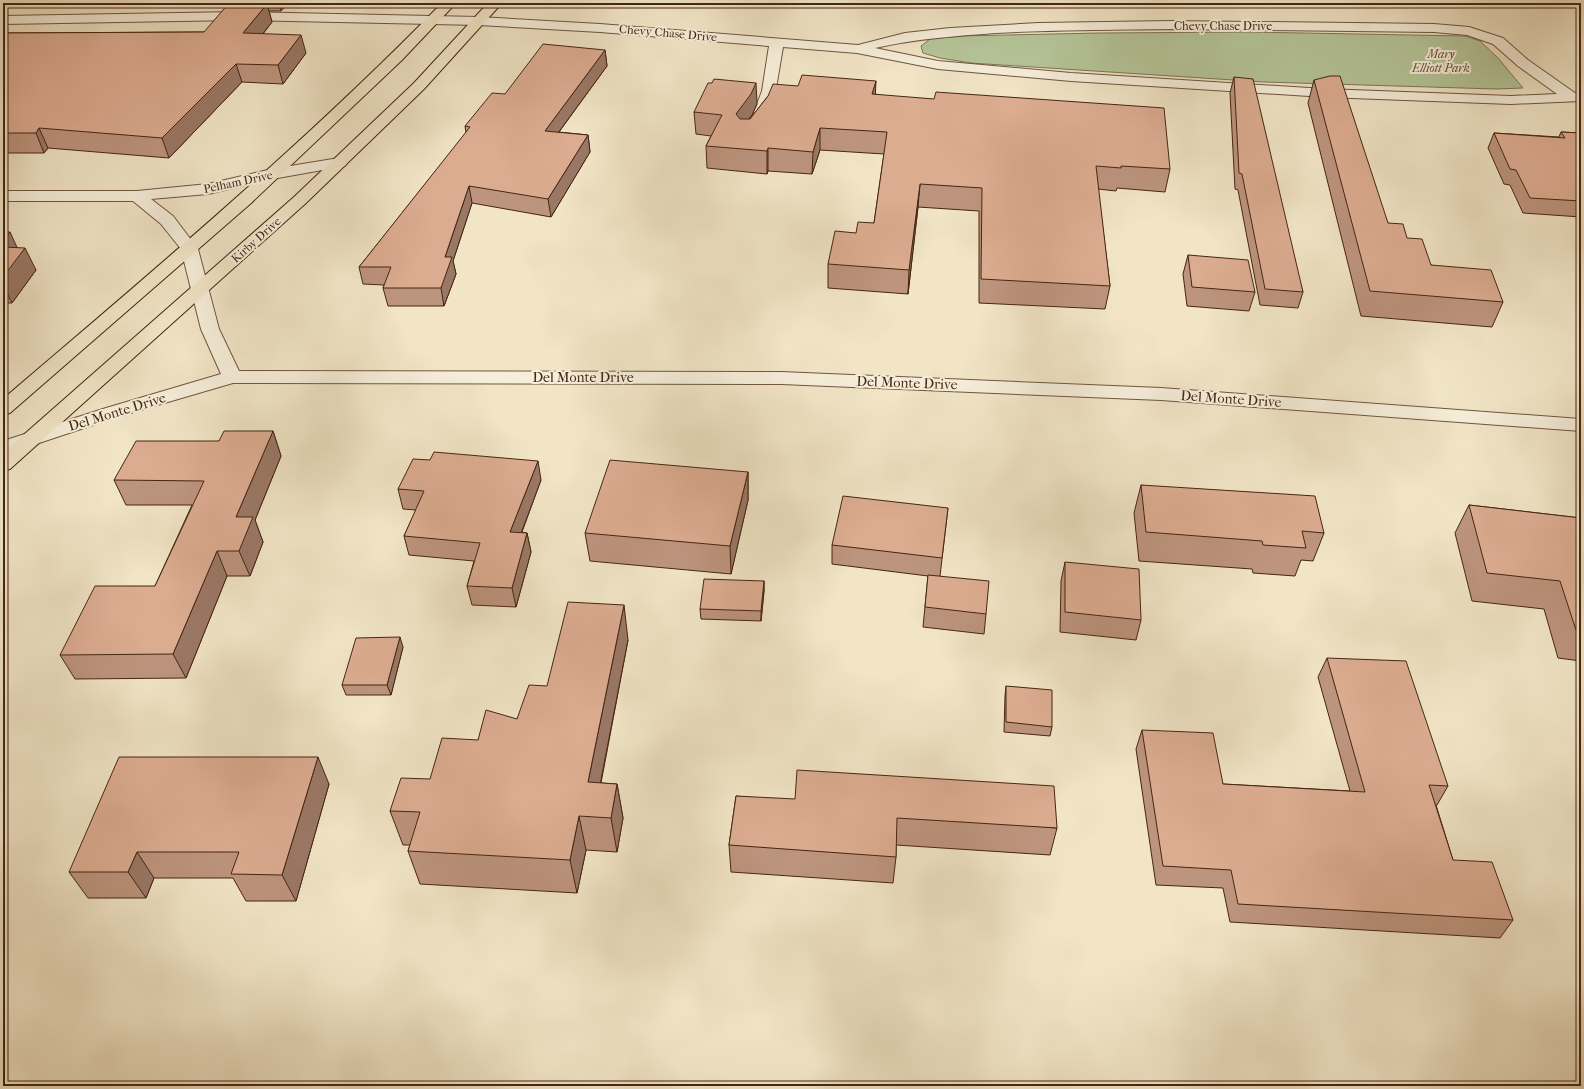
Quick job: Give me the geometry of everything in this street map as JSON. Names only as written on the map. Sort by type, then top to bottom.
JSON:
[{"type":"main road","points":[[3,409],[189,249],[272,174],[397,57],[449,3]]},
{"type":"main road","name":"Kirby Drive","points":[[3,464],[201,290],[339,163],[419,86],[495,3]]},
{"type":"street","points":[[260,16],[268,3]]},
{"type":"street","name":"Chevy Chase Drive","points":[[3,20],[260,16],[479,20],[600,28],[857,49],[938,65],[1071,77],[1325,93],[1512,100],[1576,97]]},
{"type":"street","name":"Chevy Chase Drive","points":[[857,49],[905,37],[950,32],[1038,27],[1172,25],[1434,28],[1469,31],[1498,41],[1523,63],[1576,97]]},
{"type":"street","points":[[750,130],[765,107],[770,92],[771,73],[777,43]]},
{"type":"street","name":"Pelham Drive","points":[[3,196],[137,196],[208,189],[272,174],[339,163]]},
{"type":"street","points":[[137,196],[167,220],[189,249],[210,329],[232,377]]},
{"type":"street","name":"Del Monte Drive","points":[[3,448],[113,412],[232,377],[780,378],[1161,394],[1581,425]]},
{"type":"green space","name":"Mary Elliott Park","points":[[1248,32],[1465,36],[1480,41],[1498,58],[1523,88],[1496,89],[1264,82],[971,63],[940,58],[923,53],[921,46],[930,39],[960,36]]},
{"type":"building","points":[[229,3],[267,4],[243,33],[301,35],[278,65],[236,64],[162,138],[39,128],[36,133],[3,133],[3,33],[204,32]]},
{"type":"building","points":[[543,44],[605,50],[545,131],[588,135],[548,199],[469,186],[445,257],[452,257],[441,288],[383,288],[391,267],[359,267],[470,127],[465,126],[492,93],[505,94]]},
{"type":"building","points":[[802,75],[876,81],[872,94],[934,99],[936,92],[1164,108],[1170,169],[1096,166],[1110,286],[981,279],[982,188],[920,184],[909,270],[828,264],[835,231],[856,233],[858,222],[874,223],[887,132],[820,128],[813,152],[768,148],[767,151],[706,146],[722,115],[694,112],[708,83],[712,83],[714,79],[756,83],[751,94],[736,114],[740,119],[750,119],[768,96],[773,84],[798,86]]},
{"type":"building","points":[[1330,76],[1340,76],[1388,223],[1403,224],[1407,238],[1422,239],[1431,265],[1491,270],[1503,302],[1370,291],[1314,80]]},
{"type":"building","points":[[1234,77],[1253,79],[1303,292],[1265,289],[1242,174],[1239,173]]},
{"type":"building","points":[[1561,132],[1581,133],[1581,201],[1530,198],[1516,170],[1510,169],[1494,133],[1565,138]]},
{"type":"building","points":[[3,232],[10,232],[3,241]]},
{"type":"building","points":[[3,247],[25,248],[3,277]]},
{"type":"building","points":[[1188,255],[1248,260],[1255,292],[1192,287]]},
{"type":"building","points":[[224,431],[273,431],[236,517],[253,517],[239,551],[217,551],[173,654],[60,655],[95,586],[155,586],[204,481],[114,480],[136,441],[219,441]]},
{"type":"building","points":[[434,452],[538,461],[510,532],[527,533],[512,588],[467,586],[480,543],[404,536],[424,491],[398,489],[413,459],[430,460]]},
{"type":"building","points":[[610,460],[748,472],[730,546],[585,533]]},
{"type":"building","points":[[1141,485],[1315,496],[1324,533],[1302,531],[1306,548],[1263,545],[1262,541],[1146,532]]},
{"type":"building","points":[[843,496],[948,508],[942,558],[832,545]]},
{"type":"building","points":[[1469,505],[1581,518],[1581,631],[1576,630],[1560,581],[1487,573]]},
{"type":"building","points":[[1065,562],[1139,569],[1141,620],[1065,612]]},
{"type":"building","points":[[928,575],[989,581],[986,614],[925,607]]},
{"type":"building","points":[[704,579],[764,581],[761,611],[700,609]]},
{"type":"building","points":[[568,602],[624,605],[588,782],[617,784],[611,818],[579,816],[570,860],[408,851],[420,812],[390,811],[401,778],[430,779],[442,738],[478,740],[486,710],[517,719],[529,685],[547,686]]},
{"type":"building","points":[[400,637],[387,685],[342,685],[356,638]]},
{"type":"building","points":[[1327,658],[1406,661],[1448,786],[1429,785],[1453,860],[1492,862],[1513,920],[1238,904],[1231,870],[1163,866],[1142,730],[1213,733],[1223,784],[1365,792]]},
{"type":"building","points":[[1006,686],[1052,690],[1052,727],[1006,722]]},
{"type":"building","points":[[119,757],[318,757],[282,875],[231,874],[239,852],[137,852],[128,872],[69,872]]},
{"type":"building","points":[[797,770],[1054,786],[1057,828],[897,818],[896,857],[729,845],[736,796],[795,799]]}]
